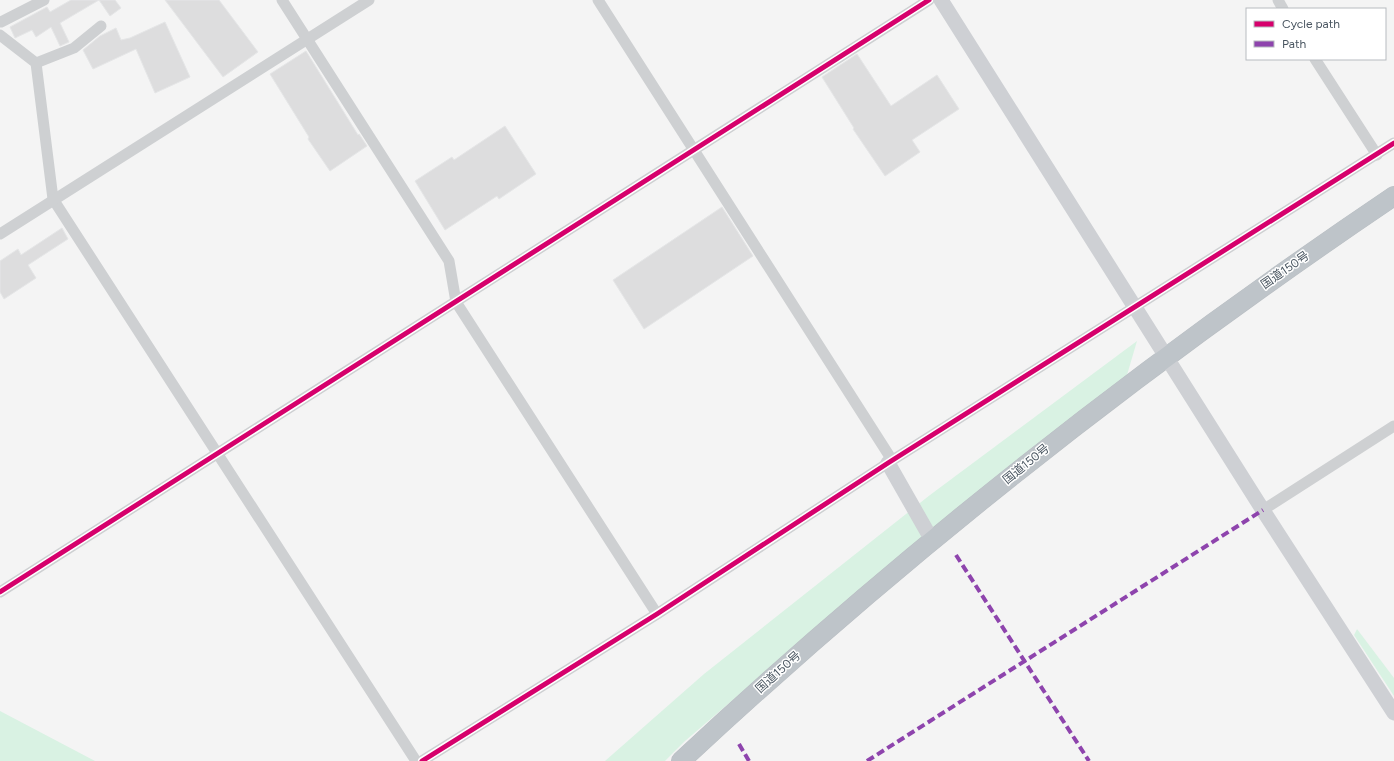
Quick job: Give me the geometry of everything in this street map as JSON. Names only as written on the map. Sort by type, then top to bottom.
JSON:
[{"type":"highway","name":"国道150号","points":[[681,761],[816,637],[874,588],[933,542],[1011,476],[1166,357],[1300,260],[1394,196]]},
{"type":"street","points":[[0,25],[44,0]]},
{"type":"street","points":[[282,0],[449,261],[456,302],[657,614]]},
{"type":"street","points":[[0,234],[369,0]]},
{"type":"street","points":[[598,0],[890,462],[933,542]]},
{"type":"street","points":[[0,592],[929,0]]},
{"type":"street","points":[[941,0],[1263,510],[1394,713]]},
{"type":"street","points":[[36,62],[74,48],[101,26]]},
{"type":"street","points":[[0,35],[36,62],[53,199],[416,761]]},
{"type":"street","points":[[1317,60],[1377,155]]},
{"type":"street","points":[[422,761],[657,614],[890,462],[1394,143]]},
{"type":"street","points":[[1263,510],[1394,426]]},
{"type":"green space","points":[[1137,341],[1127,375],[873,580],[685,741],[665,761],[605,761],[704,674],[930,495]]},
{"type":"green space","points":[[1357,629],[1394,678],[1394,696],[1354,635]]},
{"type":"green space","points":[[0,711],[95,761],[0,761]]},
{"type":"building","points":[[71,0],[99,0],[60,23],[69,42],[60,46],[51,27],[36,37],[32,30],[15,38],[10,27],[47,7],[50,12]]},
{"type":"building","points":[[99,0],[115,0],[121,8],[110,16]]},
{"type":"building","points":[[165,0],[219,0],[258,52],[223,77]]},
{"type":"building","points":[[165,22],[190,77],[155,93],[136,49],[93,69],[83,50],[100,36],[116,28],[121,40],[130,38]]},
{"type":"building","points":[[306,51],[358,135],[359,134],[367,146],[330,171],[308,139],[309,137],[270,74]]},
{"type":"building","points":[[857,54],[891,106],[937,75],[959,109],[912,140],[920,152],[885,176],[853,129],[854,128],[822,77]]},
{"type":"building","points":[[505,126],[536,174],[499,199],[497,196],[445,230],[415,181],[452,157],[454,160]]},
{"type":"building","points":[[722,207],[753,256],[644,329],[613,280]]},
{"type":"building","points":[[62,228],[68,239],[28,265],[36,278],[4,299],[0,292],[0,261],[18,249],[21,255]]},
{"type":"marked path","points":[[867,761],[1263,510]]},
{"type":"marked path","points":[[956,555],[1089,761]]},
{"type":"marked path","points":[[739,744],[749,761]]},
{"type":"cycle path","points":[[0,592],[929,0]]},
{"type":"cycle path","points":[[422,761],[657,614],[888,463],[1394,143]]}]
